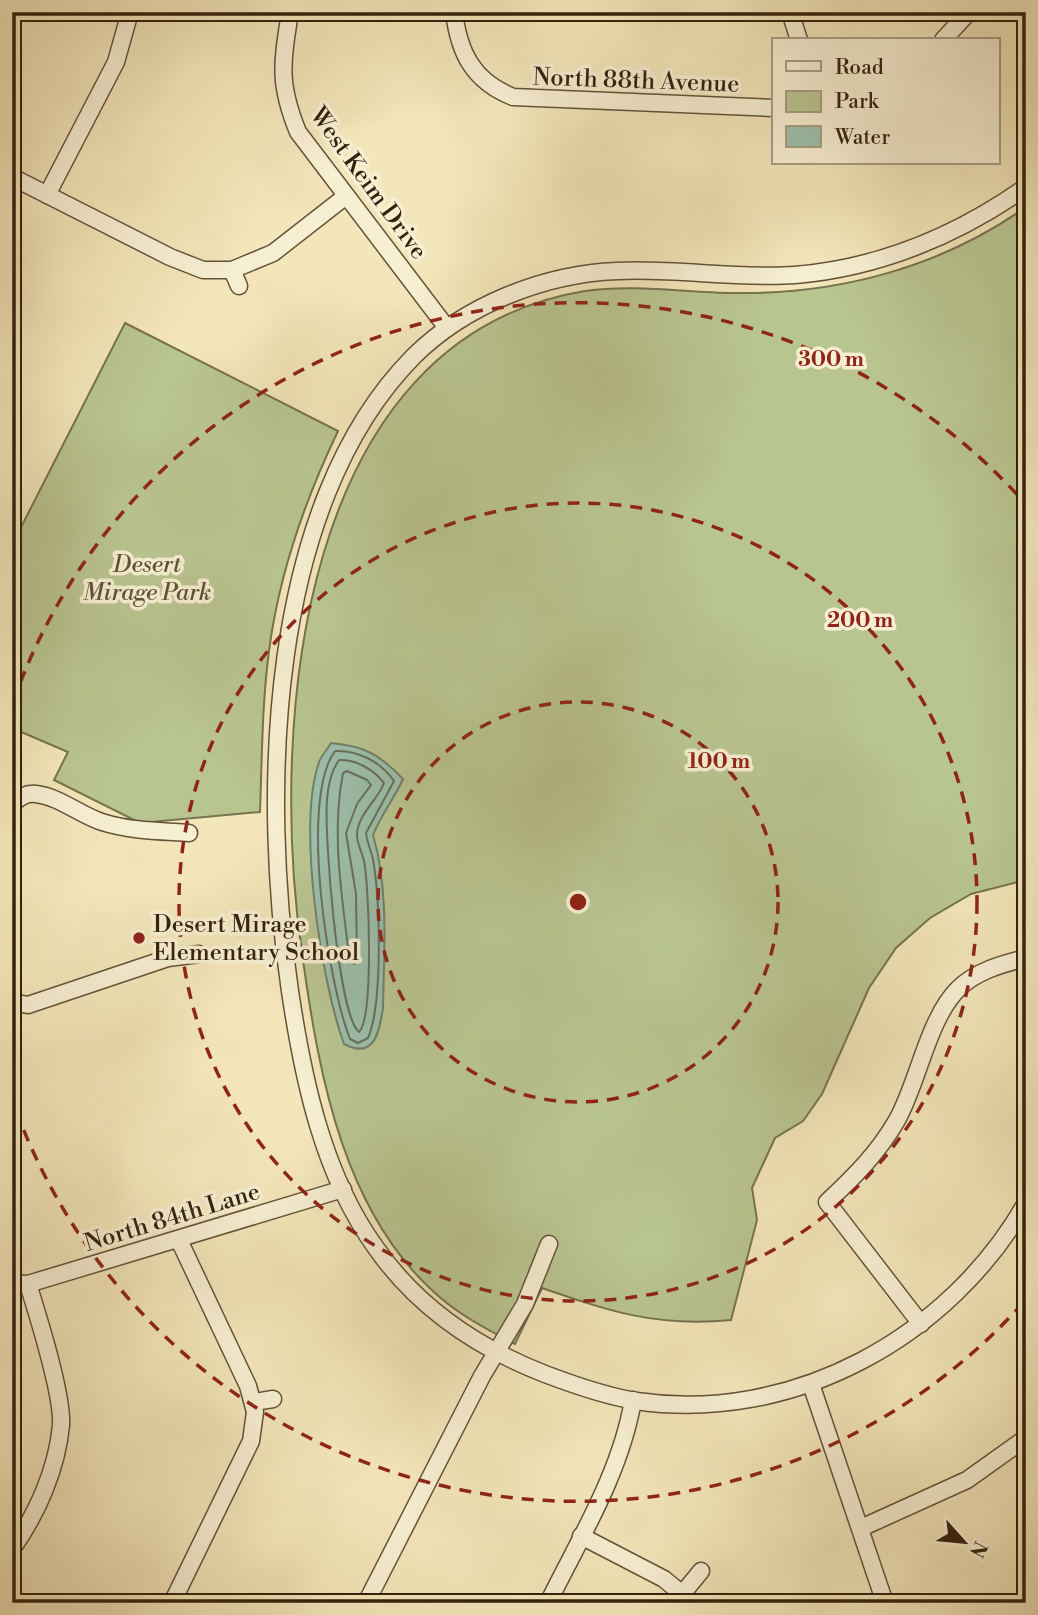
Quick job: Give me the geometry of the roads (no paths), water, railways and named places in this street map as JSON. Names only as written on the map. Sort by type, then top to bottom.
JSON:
[{"type":"street","points":[[47,194],[116,62],[130,12]]},
{"type":"street","name":"West Keim Drive","points":[[289,12],[281,70],[285,99],[298,132],[447,328]]},
{"type":"street","name":"North 88th Avenue","points":[[453,12],[464,59],[482,80],[497,91],[513,97],[772,108]]},
{"type":"street","points":[[790,12],[798,38]]},
{"type":"street","points":[[945,38],[969,12]]},
{"type":"street","points":[[12,177],[170,257],[203,270],[232,270],[273,253],[346,196]]},
{"type":"street","points":[[1026,187],[943,236],[867,262],[792,275],[598,272],[555,281],[502,298],[447,328],[414,357],[385,390],[348,452],[318,520],[284,662],[276,804],[285,954],[297,1035],[323,1140],[343,1189],[373,1245],[399,1278],[450,1324],[496,1353],[571,1384],[633,1400],[688,1404],[718,1402],[764,1396],[811,1384],[848,1369],[921,1324],[974,1276],[1013,1225],[1026,1203]]},
{"type":"street","points":[[232,270],[239,286]]},
{"type":"street","points":[[12,804],[21,796],[35,794],[50,797],[102,822],[139,830],[189,833]]},
{"type":"street","points":[[12,1002],[28,1005],[168,958],[199,954]]},
{"type":"street","points":[[921,1324],[827,1202],[873,1158],[899,1118],[931,1034],[957,989],[990,968],[1026,958]]},
{"type":"street","name":"North 84th Lane","points":[[20,1284],[179,1240],[343,1189]]},
{"type":"street","points":[[172,1603],[244,1460],[254,1428],[254,1402],[179,1240]]},
{"type":"street","points":[[366,1603],[496,1353],[525,1304],[549,1244]]},
{"type":"street","points":[[12,1549],[52,1474],[61,1423],[54,1379],[20,1284]]},
{"type":"street","points":[[811,1384],[885,1603]]},
{"type":"street","points":[[254,1402],[273,1399]]},
{"type":"street","points":[[548,1603],[615,1466],[633,1400]]},
{"type":"street","points":[[861,1528],[967,1480],[1026,1438]]},
{"type":"street","points":[[581,1536],[653,1573],[688,1598],[701,1571]]},
{"type":"water","points":[[331,743],[371,753],[403,779],[373,835],[383,898],[383,1008],[374,1041],[363,1048],[344,1044],[327,983],[315,905],[311,865],[312,793],[319,762]]},
{"type":"place","name":"Desert Mirage Elementary School","points":[[139,938]]},
{"type":"park label","name":"Desert Mirage Park","points":[[147,578]]}]
